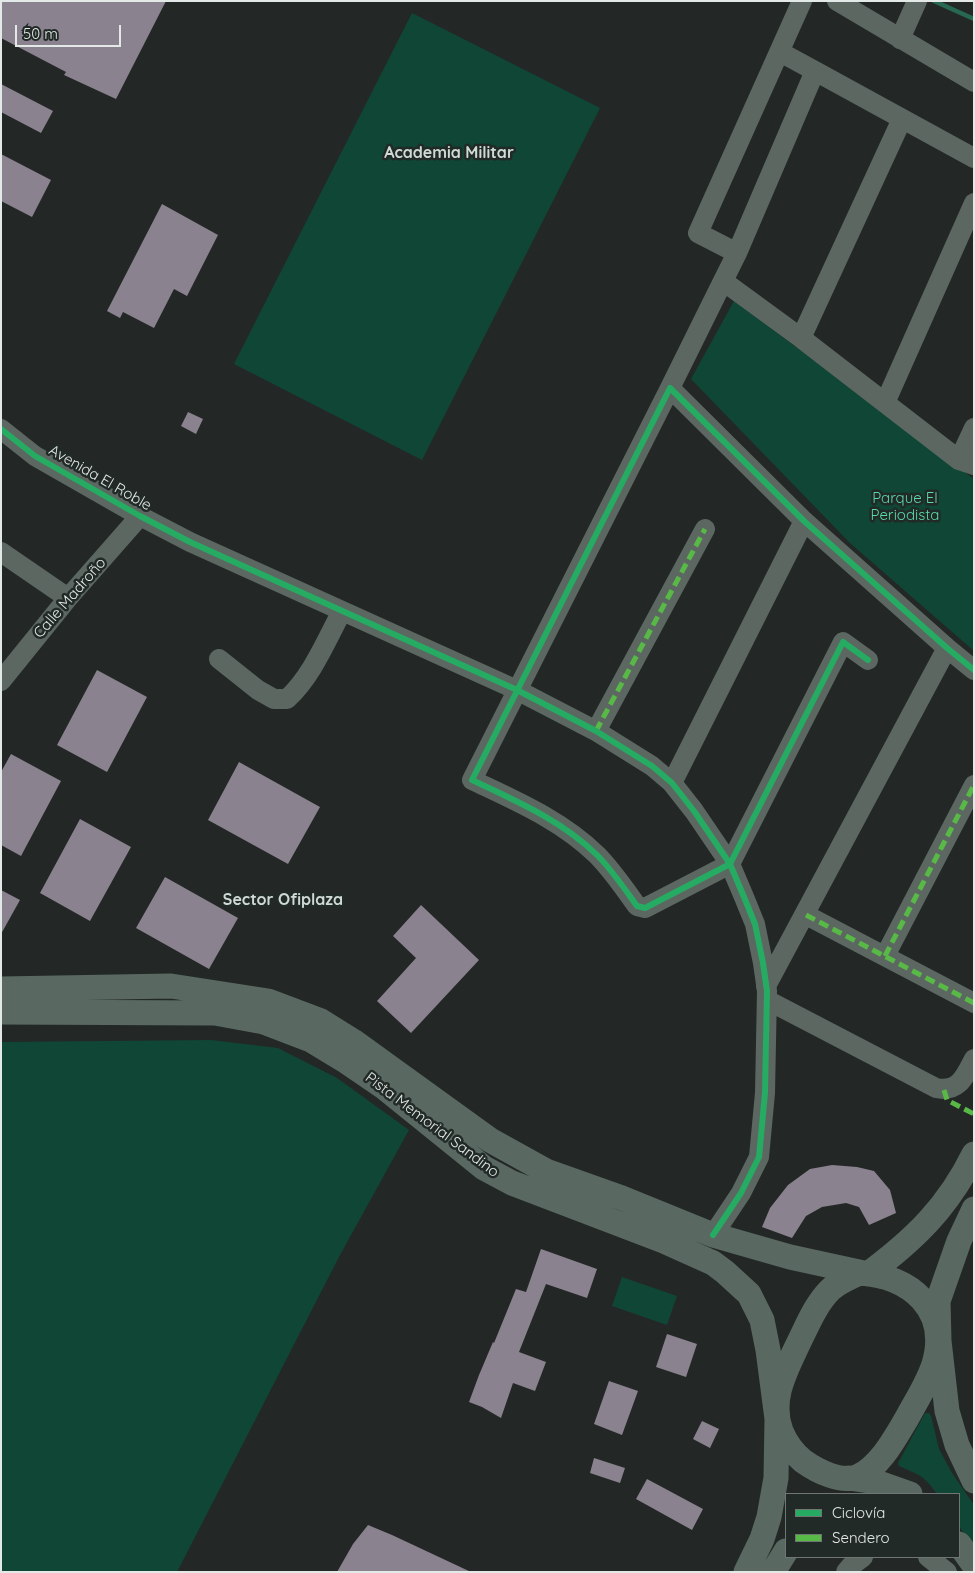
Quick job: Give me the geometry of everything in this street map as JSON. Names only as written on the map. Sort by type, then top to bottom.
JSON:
[{"type":"main road","name":"Pista Memorial Sandino","points":[[1,989],[171,986],[268,1001],[321,1021],[353,1041],[490,1140],[546,1171],[622,1198],[713,1235],[790,1257],[892,1280],[907,1287],[918,1295],[929,1308],[934,1318],[939,1341]]},
{"type":"main road","points":[[13,1012],[35,1004],[73,1003],[79,998],[84,988],[100,1002],[136,1005],[153,1012]]},
{"type":"main road","name":"Pista Memorial Sandino","points":[[13,1012],[215,1013],[264,1022],[310,1040],[385,1088],[484,1168],[512,1183],[664,1241],[713,1263],[740,1284],[749,1294],[766,1336],[777,1419]]},
{"type":"main road","points":[[746,1572],[762,1539],[772,1505],[776,1478],[777,1397],[784,1373],[820,1301],[831,1289],[846,1279],[859,1273],[868,1274],[911,1241],[948,1199],[974,1154]]},
{"type":"main road","points":[[974,1210],[959,1241],[938,1301],[939,1341],[948,1418],[957,1445],[974,1481]]},
{"type":"main road","points":[[831,1493],[849,1478],[859,1476],[865,1472],[891,1445],[930,1376],[939,1341]]},
{"type":"main road","points":[[777,1419],[786,1443],[804,1462],[829,1475],[876,1482],[907,1493]]},
{"type":"main road","points":[[960,1545],[974,1565]]},
{"type":"main road","points":[[774,1572],[785,1553]]},
{"type":"street","points":[[737,253],[698,233],[802,1]]},
{"type":"street","points":[[837,1],[974,82]]},
{"type":"street","points":[[900,39],[917,1]]},
{"type":"street","points":[[780,52],[974,158]]},
{"type":"street","points":[[815,71],[737,253],[472,780],[552,820],[582,841],[605,864],[637,906],[642,908],[648,907],[730,864],[843,642],[868,660]]},
{"type":"street","points":[[801,338],[902,119]]},
{"type":"street","points":[[885,403],[974,204]]},
{"type":"street","points":[[723,281],[966,462],[974,428]]},
{"type":"street","points":[[670,388],[804,520],[974,670]]},
{"type":"street","name":"Avenida El Roble","points":[[1,429],[35,456],[140,516],[190,542],[517,690],[596,731],[641,758],[672,783],[694,811],[730,864],[771,961],[767,993],[765,1093],[759,1157],[741,1193],[713,1235]]},
{"type":"street","name":"Calle Madroño","points":[[1,681],[68,598],[140,516]]},
{"type":"street","points":[[672,783],[804,520]]},
{"type":"street","points":[[596,731],[704,528]]},
{"type":"street","points":[[1,552],[68,598]]},
{"type":"street","points":[[219,659],[258,690],[274,699],[287,699],[298,689],[318,657],[342,611]]},
{"type":"street","points":[[771,961],[806,915],[947,648]]},
{"type":"street","points":[[885,956],[974,785]]},
{"type":"street","points":[[806,915],[974,1003]]},
{"type":"street","points":[[767,993],[936,1088],[950,1089],[958,1085],[974,1059]]},
{"type":"street","points":[[846,1572],[862,1558]]},
{"type":"street","points":[[929,1558],[947,1572]]},
{"type":"green space","points":[[412,13],[600,108],[422,460],[234,364]]},
{"type":"green space","name":"Parque El Periodista","points":[[734,301],[974,479],[974,651],[850,543],[691,379]]},
{"type":"green space","points":[[211,1040],[278,1048],[337,1078],[409,1130],[340,1255],[177,1572],[1,1572],[1,1042]]},
{"type":"green space","points":[[622,1277],[677,1296],[667,1325],[612,1306]]},
{"type":"green space","points":[[925,1413],[929,1413],[939,1449],[952,1473],[974,1505],[974,1549],[960,1528],[960,1493],[936,1493],[921,1476],[899,1466],[898,1463]]},
{"type":"building","points":[[1,1],[166,1],[116,99],[64,75],[66,72],[1,38]]},
{"type":"building","points":[[1,84],[53,111],[41,133],[1,112]]},
{"type":"building","points":[[1,154],[51,180],[32,217],[1,201]]},
{"type":"building","points":[[162,204],[218,235],[187,296],[174,289],[154,328],[123,312],[120,318],[107,311]]},
{"type":"building","points":[[188,412],[203,419],[196,434],[181,426]]},
{"type":"building","points":[[97,670],[147,697],[107,772],[57,745]]},
{"type":"building","points":[[11,754],[61,781],[21,856],[1,845],[1,772]]},
{"type":"building","points":[[239,762],[320,807],[288,864],[208,820]]},
{"type":"building","points":[[80,819],[131,847],[90,921],[40,893]]},
{"type":"building","points":[[165,877],[238,918],[209,969],[136,928]]},
{"type":"building","points":[[1,890],[20,900],[1,934]]},
{"type":"building","points":[[421,905],[479,960],[411,1033],[377,1001],[416,958],[393,936]]},
{"type":"building","points":[[832,1165],[857,1167],[874,1171],[890,1190],[896,1213],[869,1225],[859,1207],[846,1203],[822,1207],[806,1216],[792,1238],[762,1227],[770,1208],[788,1185],[810,1169]]},
{"type":"building","points":[[541,1249],[597,1269],[587,1298],[546,1284],[519,1352],[546,1362],[535,1391],[513,1383],[501,1418],[469,1402],[516,1289],[526,1292]]},
{"type":"building","points":[[667,1334],[697,1344],[686,1377],[656,1367]]},
{"type":"building","points":[[609,1381],[638,1391],[622,1435],[594,1424]]},
{"type":"building","points":[[702,1421],[719,1429],[710,1448],[693,1439]]},
{"type":"building","points":[[594,1458],[625,1468],[620,1483],[590,1473]]},
{"type":"building","points":[[647,1479],[703,1509],[692,1530],[636,1499]]},
{"type":"building","points":[[368,1525],[471,1572],[337,1572],[353,1544]]},
{"type":"waterway","points":[[934,1],[974,19]]},
{"type":"marked path","points":[[596,731],[705,529]]},
{"type":"marked path","points":[[885,956],[974,785]]},
{"type":"marked path","points":[[806,915],[974,1003]]},
{"type":"marked path","points":[[944,1090],[947,1100],[974,1114]]},
{"type":"cycle path","points":[[868,660],[843,642],[730,864],[645,908],[637,906],[618,879],[597,855],[568,831],[538,812],[472,780],[670,388],[804,521],[974,670]]},
{"type":"cycle path","points":[[1,429],[35,456],[140,516],[190,542],[517,690],[596,731],[652,766],[672,783],[694,811],[730,864],[755,924],[767,991],[765,1093],[759,1157],[741,1193],[713,1235]]},
{"type":"district","name":"Academia Militar","points":[[449,153]]},
{"type":"district","name":"Sector Ofiplaza","points":[[283,900]]}]
